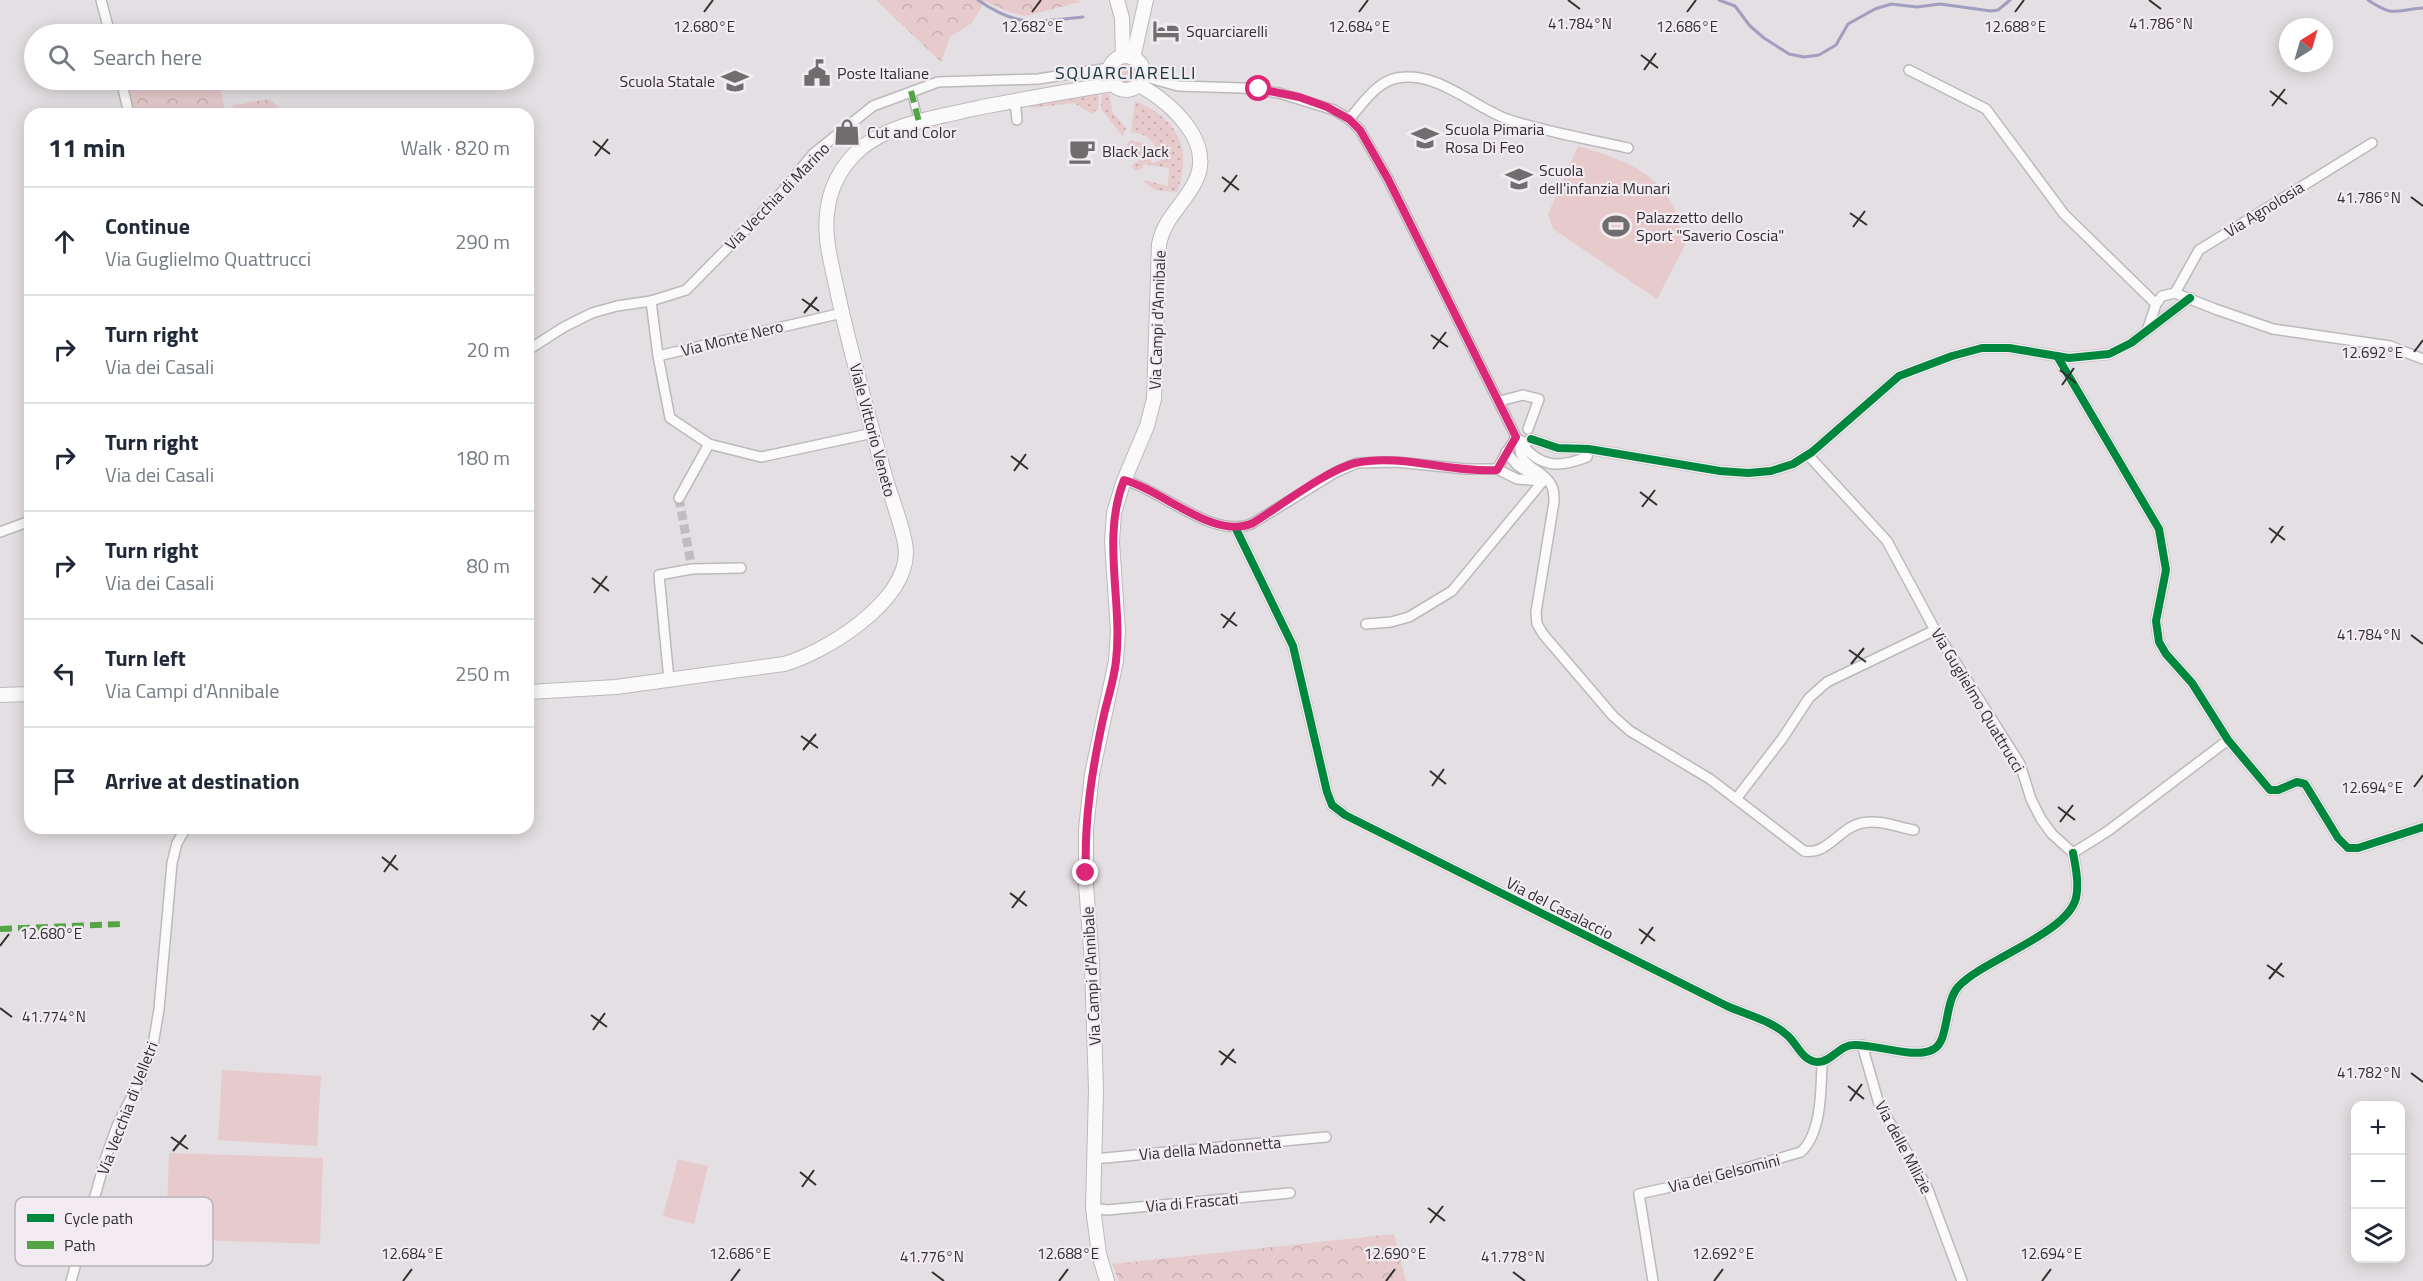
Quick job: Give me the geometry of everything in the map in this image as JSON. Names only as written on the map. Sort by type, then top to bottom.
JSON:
[{"type":"main road","points":[[1117,0],[1128,57],[1141,66],[1141,80],[1125,91],[1112,84],[1109,79],[1109,68],[1114,60],[1128,57]]},
{"type":"main road","points":[[1128,57],[1146,0]]},
{"type":"main road","name":"Via Campi d'Annibale","points":[[1094,1159],[1096,1090],[1092,963],[1086,885],[1086,829],[1094,766],[1116,661],[1118,631],[1112,534],[1116,504],[1147,426],[1155,399],[1155,322],[1160,240],[1169,217],[1194,184],[1200,166],[1197,144],[1182,119],[1141,80]]},
{"type":"main road","name":"Viale Vittorio Veneto","points":[[534,692],[616,687],[764,668],[796,660],[832,644],[875,610],[900,576],[906,551],[873,434],[842,313],[830,255],[826,222],[834,185],[840,173],[861,149],[903,127],[1015,101],[1112,84]]},
{"type":"main road","points":[[0,695],[24,694]]},
{"type":"main road","points":[[1094,1159],[1093,1208],[1099,1254],[1107,1281]]},
{"type":"street","points":[[101,0],[107,24]]},
{"type":"street","name":"Via Vecchia di Marino","points":[[534,346],[571,322],[592,313],[617,306],[651,301],[686,290],[777,198],[813,154],[873,106],[938,82],[1038,79],[1109,68]]},
{"type":"street","points":[[1909,70],[1986,109],[2064,214],[2156,304]]},
{"type":"street","points":[[1349,119],[1381,85],[1394,79],[1408,77],[1440,84],[1507,119],[1628,148]]},
{"type":"street","points":[[1141,80],[1178,86],[1243,88],[1279,93],[1318,104],[1349,119],[1368,141],[1518,439],[1529,452],[1544,462],[1556,465],[1572,463],[1588,453]]},
{"type":"street","points":[[123,90],[128,108]]},
{"type":"street","points":[[911,91],[919,122]]},
{"type":"street","points":[[1015,101],[1017,120]]},
{"type":"street","name":"Via Agnolosia","points":[[2175,293],[2199,250],[2372,143]]},
{"type":"street","points":[[2148,329],[2156,304],[2162,296],[2175,293],[2273,329],[2390,346],[2423,358]]},
{"type":"street","points":[[1914,830],[1881,823],[1863,822],[1843,831],[1819,850],[1807,852],[1703,774],[1630,731],[1613,716],[1541,632],[1536,615],[1554,502],[1547,483],[1549,481],[1526,463],[1519,452],[1518,439],[1521,429],[1558,448],[1588,453],[1623,454],[1720,471],[1748,473],[1783,468],[1808,455],[1892,381],[1902,375],[1952,356],[1982,348],[2009,348],[2081,358],[2109,354],[2131,343],[2190,298]]},
{"type":"street","points":[[651,301],[658,356],[670,418],[709,444],[761,457],[873,434]]},
{"type":"street","name":"Via Monte Nero","points":[[658,356],[842,313]]},
{"type":"street","points":[[2056,356],[2159,529],[2166,570],[2156,621],[2158,642],[2192,683],[2228,740],[2270,790],[2278,790],[2297,782],[2305,784],[2338,837],[2348,848],[2358,848],[2423,826]]},
{"type":"street","points":[[1500,401],[1523,395],[1539,399],[1528,442],[1518,439]]},
{"type":"street","points":[[1497,470],[1506,453],[1518,439]]},
{"type":"street","points":[[679,498],[709,444]]},
{"type":"street","points":[[1506,453],[1518,466],[1547,483]]},
{"type":"street","name":"Via Guglielmo Quattrucci","points":[[1808,455],[1885,538],[1935,630],[2020,764],[2031,799],[2044,824],[2073,853]]},
{"type":"street","points":[[1124,480],[1148,489],[1226,528],[1236,528],[1253,523],[1335,472],[1357,463],[1388,462],[1466,470],[1497,470],[1521,480],[1547,483]]},
{"type":"street","points":[[1366,624],[1390,622],[1409,617],[1452,591],[1547,483]]},
{"type":"street","points":[[0,532],[24,523]]},
{"type":"street","name":"Via del Casalaccio","points":[[1236,528],[1293,646],[1327,792],[1335,808],[1664,975],[1781,1030],[1791,1038],[1805,1057],[1811,1061],[1822,1062]]},
{"type":"street","points":[[669,680],[659,575],[692,569],[741,568]]},
{"type":"street","points":[[1736,799],[1815,691],[1827,682],[1935,630]]},
{"type":"street","points":[[1822,1062],[1847,1046],[1862,1045],[1918,1053],[1931,1051],[1938,1047],[1949,1004],[1958,987],[2057,924],[2070,910],[2077,892],[2073,853],[2108,831],[2228,740]]},
{"type":"street","name":"Via Vecchia di Velletri","points":[[95,1197],[117,1126],[142,1076],[153,1045],[159,1009],[172,863],[177,843],[182,834]]},
{"type":"street","name":"Via delle Milizie","points":[[1862,1045],[1879,1104],[1927,1187],[1962,1281]]},
{"type":"street","name":"Via dei Gelsomini","points":[[1653,1281],[1639,1194],[1715,1177],[1801,1152],[1809,1140],[1819,1110],[1822,1062]]},
{"type":"street","name":"Via della Madonnetta","points":[[1094,1159],[1326,1137]]},
{"type":"street","name":"Via di Frascati","points":[[1093,1208],[1107,1210],[1290,1193]]},
{"type":"street","name":"Via Vecchia di Velletri","points":[[71,1281],[75,1266]]},
{"type":"green space","points":[[876,0],[1079,0],[1080,2],[1025,16],[1006,11],[985,1],[972,23],[950,37],[941,62]]},
{"type":"green space","points":[[1126,62],[1134,65],[1137,73],[1134,81],[1126,84],[1118,81],[1115,73],[1118,65]]},
{"type":"green space","points":[[127,90],[220,90],[225,108],[132,108]]},
{"type":"green space","points":[[1099,93],[1098,109],[1092,114],[1074,103],[1031,108],[1030,106]]},
{"type":"green space","points":[[1102,93],[1109,94],[1113,113],[1126,128],[1123,137],[1101,109]]},
{"type":"green space","points":[[270,99],[279,108],[234,108],[233,105]]},
{"type":"green space","points":[[1135,101],[1162,117],[1178,137],[1183,162],[1177,192],[1155,190],[1144,182],[1144,180],[1168,186],[1169,168],[1143,164],[1143,168],[1136,171],[1131,166],[1139,160],[1127,145],[1130,140],[1145,144],[1150,153],[1148,157],[1153,163],[1161,160],[1151,140],[1142,134],[1131,133]]},
{"type":"green space","name":"Palazzetto dello Sport \"Saverio Coscia\"","points":[[1578,146],[1630,165],[1644,173],[1667,195],[1681,229],[1685,230],[1687,241],[1657,299],[1553,229],[1548,214]]},
{"type":"green space","points":[[222,1070],[321,1076],[317,1146],[218,1140]]},
{"type":"green space","points":[[169,1153],[323,1158],[320,1244],[213,1241],[213,1197],[167,1197]]},
{"type":"green space","points":[[678,1159],[708,1166],[694,1224],[663,1216]]},
{"type":"green space","points":[[1394,1234],[1406,1281],[1119,1281],[1112,1264]]},
{"type":"waterway","points":[[978,0],[1005,15],[1028,21],[1083,17]]},
{"type":"waterway","points":[[1719,0],[1735,6],[1750,26],[1764,38],[1789,54],[1804,57],[1819,55],[1836,45],[1848,24],[1875,9],[1891,4],[1917,7],[1940,4],[1991,11],[1998,10],[2010,0]]},
{"type":"waterway","points":[[2368,0],[2377,6],[2395,12],[2423,8]]},
{"type":"tunnel","points":[[679,498],[692,569]]},
{"type":"marked path","points":[[911,91],[919,122]]},
{"type":"marked path","points":[[0,929],[123,924]]},
{"type":"cycle path","points":[[1531,439],[1558,448],[1589,449],[1720,471],[1748,473],[1771,471],[1793,464],[1812,452],[1899,376],[1952,356],[1982,348],[2009,348],[2069,358],[2109,354],[2131,343],[2190,298]]},
{"type":"cycle path","points":[[2057,356],[2159,529],[2166,570],[2156,621],[2159,642],[2166,654],[2192,683],[2228,740],[2270,790],[2278,790],[2297,782],[2305,784],[2338,838],[2348,848],[2358,848],[2423,827]]},
{"type":"cycle path","points":[[1236,529],[1293,646],[1332,805],[1345,815],[1727,1006],[1775,1026],[1788,1036],[1804,1056],[1813,1061],[1823,1061],[1844,1048],[1854,1045],[1917,1053],[1934,1049],[1942,1038],[1950,1002],[1958,987],[1986,966],[2042,935],[2069,911],[2076,898],[2077,887],[2073,853]]},
{"type":"place","name":"Squarciarelli","points":[[1166,31]]},
{"type":"place","name":"Poste Italiane","points":[[817,73]]},
{"type":"place","name":"Scuola Statale","points":[[735,81]]},
{"type":"place","name":"Cut and Color","points":[[847,132]]},
{"type":"place","name":"Scuola Pimaria Rosa Di Feo","points":[[1425,138]]},
{"type":"place","name":"Black Jack","points":[[1082,151]]},
{"type":"place","name":"Scuola dell'infanzia Munari","points":[[1519,179]]},
{"type":"place","name":"Palazzetto dello Sport \"Saverio Coscia\"","points":[[1616,226]]},
{"type":"district","name":"SQUARCIARELLI","points":[[1126,73]]},
{"type":"route","points":[[1086,873],[1086,829],[1090,789],[1116,661],[1118,631],[1112,534],[1116,504],[1124,480],[1138,484],[1226,528],[1242,528],[1350,465],[1379,461],[1466,470],[1497,470],[1516,437],[1388,179],[1360,130],[1342,114],[1327,107],[1299,97],[1259,89]]}]
